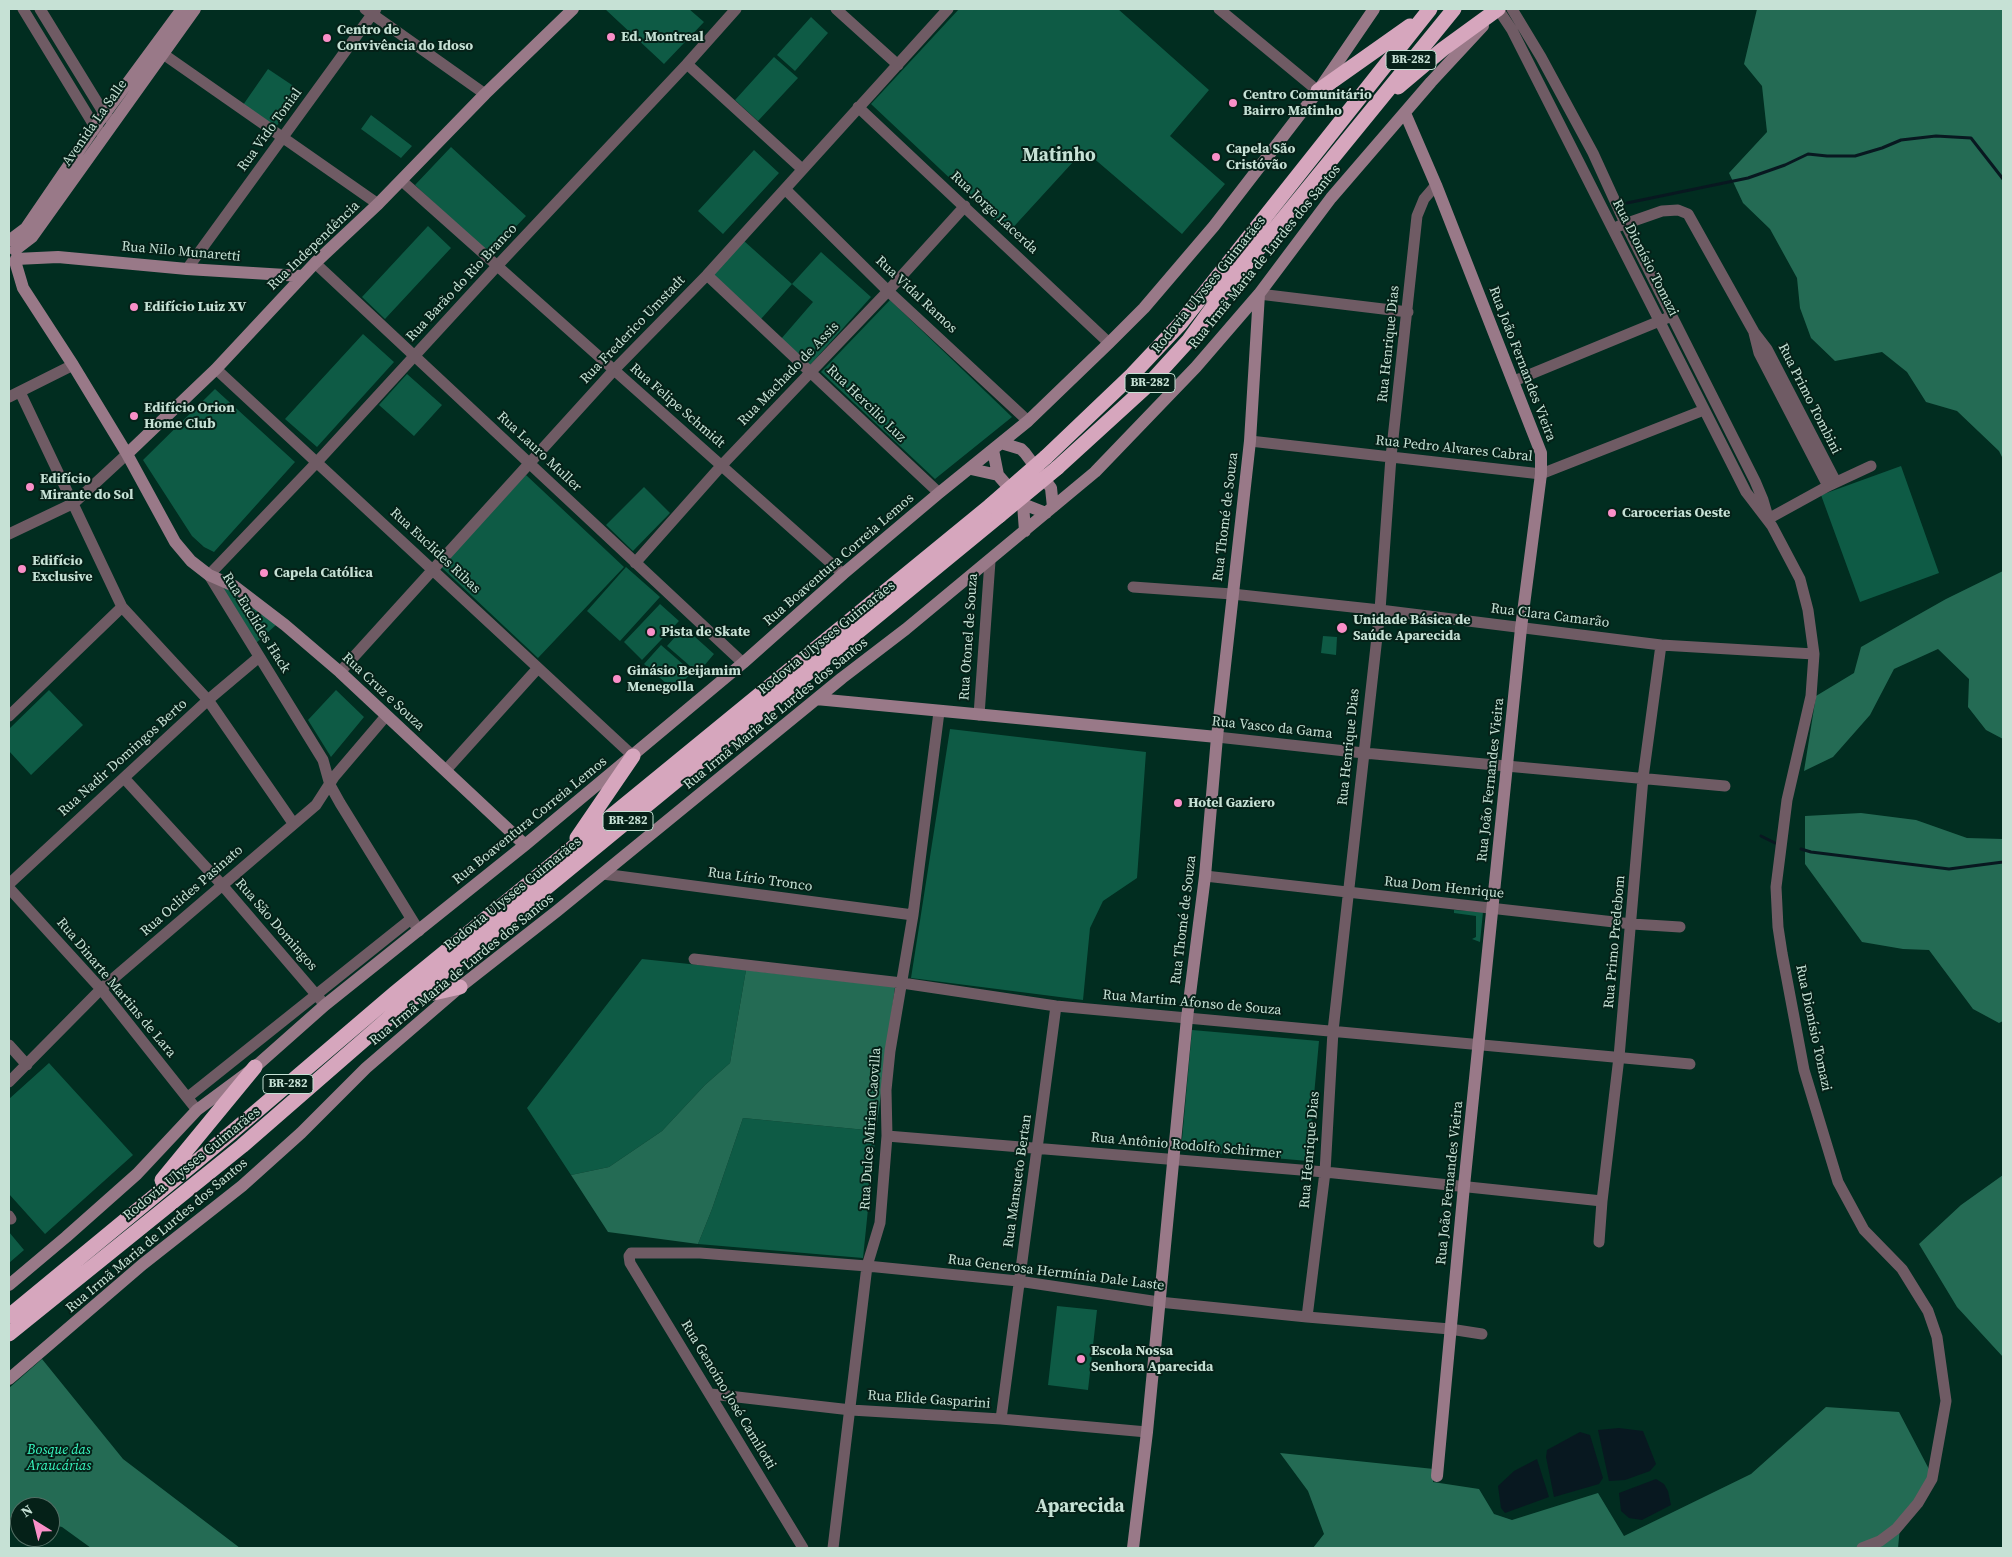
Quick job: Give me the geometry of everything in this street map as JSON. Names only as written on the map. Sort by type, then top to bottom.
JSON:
[{"type":"highway","name":"Rodovia Ulysses Guimarães","points":[[9,1316],[568,851],[995,511],[1057,468],[1148,385],[1189,340],[1230,285],[1454,9]]},
{"type":"highway","points":[[1369,112],[1443,49],[1498,9]]},
{"type":"highway","points":[[1318,91],[1426,13]]},
{"type":"highway","name":"Rodovia Ulysses Guimarães","points":[[9,1334],[242,1146],[412,998],[995,511],[1046,457],[1132,375],[1180,324],[1426,13]]},
{"type":"highway","points":[[568,851],[633,756]]},
{"type":"highway","points":[[412,998],[460,987]]},
{"type":"highway","points":[[141,1207],[255,1068]]},
{"type":"street","points":[[24,9],[100,131]]},
{"type":"street","points":[[40,9],[109,118]]},
{"type":"street","name":"Avenida La Salle","points":[[158,51],[182,9]]},
{"type":"street","name":"Avenida La Salle","points":[[13,253],[158,51],[195,9]]},
{"type":"street","name":"Rua Independência","points":[[9,534],[74,503],[127,454],[216,369],[302,276],[402,181],[485,94],[573,9]]},
{"type":"street","name":"Rua Barão do Rio Branco","points":[[209,575],[317,462],[736,9]]},
{"type":"street","points":[[836,9],[898,65]]},
{"type":"street","name":"Rua Frederico Umstadt","points":[[340,672],[614,370],[707,275],[858,106],[948,9]]},
{"type":"street","points":[[1219,9],[1318,91]]},
{"type":"street","points":[[1229,18],[1236,9]]},
{"type":"street","name":"Rua Boaventura Correia Lemos","points":[[9,1285],[137,1174],[197,1110],[255,1068],[320,1000],[418,931],[525,845],[743,663],[843,574],[939,493],[1023,425],[1109,344],[1144,308],[1214,226],[1318,91],[1374,9]]},
{"type":"street","name":"Rua Dionísio Tomazi","points":[[1498,9],[1529,64],[1746,492],[1755,506],[1768,519]]},
{"type":"street","name":"Rua Irmã Maria de Lurdes dos Santos","points":[[9,1378],[143,1264],[242,1186],[301,1134],[366,1068],[460,987],[603,874],[816,699],[906,629],[1095,472],[1196,367],[1258,294],[1331,198],[1498,9]]},
{"type":"street","name":"Rua Dionísio Tomazi","points":[[1512,9],[1541,57],[1593,154],[1625,223],[1755,481],[1768,519],[1800,579],[1808,610],[1814,654],[1811,696],[1787,800],[1776,887],[1778,927],[1783,960],[1804,1070],[1838,1182],[1864,1230],[1902,1269],[1928,1311],[1937,1336],[1946,1402],[1932,1479],[1918,1503],[1896,1529],[1880,1541],[1862,1548]]},
{"type":"street","points":[[371,11],[485,94]]},
{"type":"street","name":"Rua Vido Tonial","points":[[187,269],[371,11]]},
{"type":"street","points":[[53,57],[64,49]]},
{"type":"street","points":[[158,51],[378,204]]},
{"type":"street","points":[[1529,64],[1541,57]]},
{"type":"street","points":[[687,64],[802,169]]},
{"type":"street","name":"Rua Jorge Lacerda","points":[[858,106],[1109,344]]},
{"type":"street","points":[[1556,117],[1570,111]]},
{"type":"street","name":"Rua João Fernandes Vieira","points":[[1405,113],[1436,185],[1514,381],[1540,453],[1541,474],[1521,628],[1480,1046],[1464,1186],[1437,1476]]},
{"type":"street","points":[[1577,159],[1593,154]]},
{"type":"street","name":"Rua Felipe Schmidt","points":[[402,181],[843,574]]},
{"type":"street","name":"Rua Henrique Dias","points":[[1307,1317],[1325,1172],[1333,1031],[1380,610],[1392,457],[1417,216],[1424,199],[1436,185]]},
{"type":"street","name":"Rua Vidal Ramos","points":[[785,189],[1023,425]]},
{"type":"street","name":"Rua Machado de Assis","points":[[636,563],[722,466],[888,291],[965,206]]},
{"type":"street","name":"Rua Primo Tombini","points":[[1613,229],[1662,211],[1678,210],[1688,214],[1754,332],[1767,349],[1832,484]]},
{"type":"street","points":[[29,233],[40,252]]},
{"type":"street","name":"Rua Nilo Munaretti","points":[[13,253],[40,252],[58,257]]},
{"type":"street","name":"Rua Nilo Munaretti","points":[[13,253],[187,269],[302,276]]},
{"type":"street","name":"Rua Euclides Hack","points":[[13,253],[23,288],[127,454],[175,542],[191,561],[209,575],[323,760],[330,785],[418,931]]},
{"type":"street","points":[[1630,264],[1643,258]]},
{"type":"street","name":"Rua Lauro Muller","points":[[315,263],[743,663]]},
{"type":"street","name":"Rua Hercilio Luz","points":[[707,275],[939,493]]},
{"type":"street","name":"Rua Euclides Hack","points":[[9,277],[23,288]]},
{"type":"street","points":[[1258,294],[1408,312]]},
{"type":"street","name":"Rua Thomé de Souza","points":[[1133,1548],[1147,1432],[1187,1018],[1205,876],[1217,737],[1250,441],[1258,294]]},
{"type":"street","points":[[1514,381],[1672,315]]},
{"type":"street","points":[[9,397],[73,365]]},
{"type":"street","name":"Rua Euclides Ribas","points":[[216,369],[633,756]]},
{"type":"street","points":[[20,392],[122,607],[208,700],[293,823]]},
{"type":"street","name":"Rua Pedro Alvares Cabral","points":[[1250,441],[1541,474],[1704,410]]},
{"type":"street","points":[[1023,425],[1021,449],[1051,488],[1050,510],[1023,504]]},
{"type":"street","points":[[998,475],[997,447],[1021,449]]},
{"type":"street","points":[[1768,519],[1832,484],[1871,466]]},
{"type":"street","points":[[970,468],[998,475],[1023,504],[1025,531]]},
{"type":"street","points":[[1051,488],[1072,491]]},
{"type":"street","name":"Rua Otonel de Souza","points":[[979,715],[990,560]]},
{"type":"street","name":"Rua Cruz e Souza","points":[[209,575],[234,586],[286,625],[340,672],[525,845]]},
{"type":"street","name":"Rua Clara Camarão","points":[[1133,587],[1232,594],[1380,610],[1661,645],[1814,654]]},
{"type":"street","points":[[9,716],[122,607]]},
{"type":"street","name":"Rua Primo Predebom","points":[[1600,1242],[1602,1201],[1620,1057],[1643,778],[1661,645]]},
{"type":"street","name":"Rua Nadir Domingos Berto","points":[[9,884],[208,700],[259,658]]},
{"type":"street","points":[[446,770],[538,668]]},
{"type":"street","name":"Rua Vasco da Gama","points":[[816,699],[1217,737],[1364,753],[1725,786]]},
{"type":"street","name":"Rua Dulce Mirian Caovilla","points":[[834,1548],[867,1266],[880,1223],[887,1136],[886,1090],[890,1050],[913,915],[939,712]]},
{"type":"street","name":"Rua Oclides Pasinato","points":[[9,1082],[101,989],[316,804],[334,777],[386,716]]},
{"type":"street","name":"Rua São Domingos","points":[[124,778],[223,886],[320,1000]]},
{"type":"street","name":"Rua Lírio Tronco","points":[[603,874],[913,915]]},
{"type":"street","name":"Rua Dom Henrique","points":[[1205,876],[1632,924],[1680,927]]},
{"type":"street","name":"Rua Dinarte Martins de Lara","points":[[9,888],[101,989],[197,1110]]},
{"type":"street","points":[[188,1097],[320,1000],[411,918]]},
{"type":"street","name":"Rua Martim Afonso de Souza","points":[[694,959],[902,983],[1056,1006],[1690,1064]]},
{"type":"street","name":"Rua Mansueto Bertan","points":[[1001,1419],[1056,1006]]},
{"type":"street","points":[[9,1045],[27,1065]]},
{"type":"street","name":"Rua Antônio Rodolfo Schirmer","points":[[887,1136],[1325,1172],[1602,1201]]},
{"type":"street","name":"Rua Generosa Hermínia Dale Laste","points":[[629,1256],[634,1252],[700,1253],[867,1266],[1018,1281],[1159,1302],[1450,1329],[1482,1334]]},
{"type":"street","name":"Rua Genoíno José Camilotti","points":[[629,1256],[630,1263],[803,1548]]},
{"type":"street","name":"Rua Elide Gasparini","points":[[710,1394],[851,1410],[1001,1419],[1147,1432]]},
{"type":"green space","points":[[605,9],[689,9],[704,22],[664,64]]},
{"type":"green space","points":[[959,9],[1118,9],[1209,90],[1170,136],[1225,184],[1182,234],[1084,150],[1008,233],[871,104]]},
{"type":"green space","points":[[1757,9],[2003,9],[2003,459],[1999,451],[1957,411],[1926,402],[1907,372],[1882,352],[1835,361],[1811,338],[1800,308],[1797,278],[1770,229],[1743,203],[1729,173],[1767,132],[1762,86],[1744,64]]},
{"type":"green space","points":[[811,17],[828,33],[795,71],[777,55]]},
{"type":"green space","points":[[774,57],[798,78],[758,121],[735,100]]},
{"type":"green space","points":[[268,69],[301,91],[276,127],[243,105]]},
{"type":"green space","points":[[371,115],[412,146],[401,158],[361,129]]},
{"type":"green space","points":[[451,147],[526,216],[489,255],[415,185]]},
{"type":"green space","points":[[754,150],[779,173],[723,234],[698,211]]},
{"type":"green space","points":[[428,226],[451,248],[385,319],[362,297]]},
{"type":"green space","points":[[744,241],[792,284],[761,319],[712,276]]},
{"type":"green space","points":[[821,252],[871,297],[810,365],[781,339],[813,302],[792,284]]},
{"type":"green space","points":[[890,300],[1012,417],[935,479],[821,372]]},
{"type":"green space","points":[[363,334],[394,362],[317,447],[285,419]]},
{"type":"green space","points":[[407,374],[442,405],[414,436],[379,405]]},
{"type":"green space","points":[[215,389],[295,462],[214,552],[204,547],[192,536],[143,460]]},
{"type":"green space","points":[[1901,466],[1939,573],[1860,602],[1821,495]]},
{"type":"green space","points":[[526,475],[624,567],[538,658],[440,566]]},
{"type":"green space","points":[[644,487],[670,513],[633,551],[606,525]]},
{"type":"green space","points":[[626,567],[660,597],[620,641],[587,611]]},
{"type":"green space","points":[[2003,571],[2003,739],[1986,730],[1968,707],[1969,679],[1938,649],[1894,669],[1870,715],[1833,757],[1804,771],[1816,696],[1854,673],[1861,647],[1946,599]]},
{"type":"green space","points":[[213,578],[276,625],[256,643]]},
{"type":"green space","name":"Pista de Skate","points":[[660,604],[679,621],[642,660],[624,642]]},
{"type":"green space","points":[[684,627],[714,654],[698,673],[667,646]]},
{"type":"green space","points":[[1323,636],[1337,637],[1336,655],[1321,653]]},
{"type":"green space","points":[[661,645],[692,672],[675,691],[644,664]]},
{"type":"green space","points":[[49,690],[83,725],[31,775],[9,751],[9,729]]},
{"type":"green space","points":[[336,690],[364,717],[331,757],[308,720]]},
{"type":"green space","points":[[950,729],[1146,752],[1137,878],[1103,901],[1090,928],[1083,1000],[911,978]]},
{"type":"green space","points":[[1861,813],[1916,820],[1967,838],[2003,839],[2003,1021],[1999,1023],[1973,1009],[1929,950],[1903,949],[1862,942],[1805,864],[1805,816]]},
{"type":"green space","points":[[1454,910],[1483,912],[1480,942],[1472,939],[1476,937],[1476,916],[1454,913]]},
{"type":"green space","points":[[642,959],[746,970],[730,1063],[705,1085],[662,1131],[609,1167],[571,1175],[527,1108]]},
{"type":"green space","points":[[746,970],[895,987],[876,1131],[743,1118],[698,1244],[608,1232],[571,1175],[609,1167],[662,1131],[705,1085],[730,1063]]},
{"type":"green space","points":[[1192,1030],[1319,1041],[1308,1161],[1181,1150]]},
{"type":"green space","points":[[49,1063],[133,1155],[45,1234],[9,1194],[9,1099]]},
{"type":"green space","points":[[743,1118],[876,1131],[863,1258],[698,1244]]},
{"type":"green space","points":[[2003,1175],[2003,1357],[1957,1307],[1919,1244],[1961,1205]]},
{"type":"green space","points":[[9,1232],[24,1250],[9,1263]]},
{"type":"green space","points":[[1057,1306],[1097,1310],[1088,1390],[1048,1385]]},
{"type":"green space","name":"Bosque das Araucárias","points":[[42,1359],[123,1459],[240,1548],[91,1548],[60,1526],[60,1497],[10,1497],[9,1518],[9,1388]]},
{"type":"green space","points":[[1826,1407],[1899,1412],[1931,1473],[1900,1527],[1898,1548],[1313,1548],[1324,1534],[1308,1491],[1280,1453],[1434,1469],[1433,1482],[1479,1489],[1494,1514],[1512,1520],[1598,1493],[1624,1536],[1751,1474]]},
{"type":"water","points":[[1619,1428],[1643,1431],[1656,1464],[1650,1471],[1625,1480],[1609,1481],[1598,1430]]},
{"type":"water","points":[[1580,1432],[1590,1435],[1603,1478],[1599,1484],[1554,1497],[1546,1457],[1547,1450]]},
{"type":"water","points":[[1537,1459],[1549,1497],[1505,1513],[1501,1508],[1498,1486],[1514,1471]]},
{"type":"water","points":[[1656,1479],[1664,1484],[1668,1491],[1671,1505],[1642,1520],[1629,1518],[1621,1511],[1619,1493]]},
{"type":"waterway","points":[[1627,203],[1748,178],[1785,165],[1808,154],[1855,156],[1901,140],[1936,136],[1971,138],[2003,179]]},
{"type":"waterway","points":[[1761,836],[1775,843]]},
{"type":"waterway","points":[[1801,849],[1811,852],[1949,869],[2003,862]]},
{"type":"place","name":"Ed. Montreal","points":[[611,37]]},
{"type":"place","name":"Centro de Convivência do Idoso","points":[[327,38]]},
{"type":"place","name":"Centro Comunitário Bairro Matinho","points":[[1233,103]]},
{"type":"place","name":"Capela São Cristóvão","points":[[1216,157]]},
{"type":"place","name":"Edifício Luiz XV","points":[[134,307]]},
{"type":"place","name":"Edifício Orion Home Club","points":[[134,416]]},
{"type":"place","name":"Edifício Mirante do Sol","points":[[30,487]]},
{"type":"place","name":"Carocerias Oeste","points":[[1612,513]]},
{"type":"place","name":"Edifício Exclusive","points":[[22,569]]},
{"type":"place","name":"Capela Católica","points":[[264,573]]},
{"type":"place","name":"Unidade Básica de Saúde Aparecida","points":[[1342,628]]},
{"type":"place","name":"Pista de Skate","points":[[651,632]]},
{"type":"place","name":"Ginásio Beijamim Menegolla","points":[[617,679]]},
{"type":"place","name":"Hotel Gaziero","points":[[1178,803]]},
{"type":"place","name":"Escola Nossa Senhora Aparecida","points":[[1081,1359]]},
{"type":"district","name":"Matinho","points":[[1059,156]]},
{"type":"district","name":"Aparecida","points":[[1080,1507]]}]
